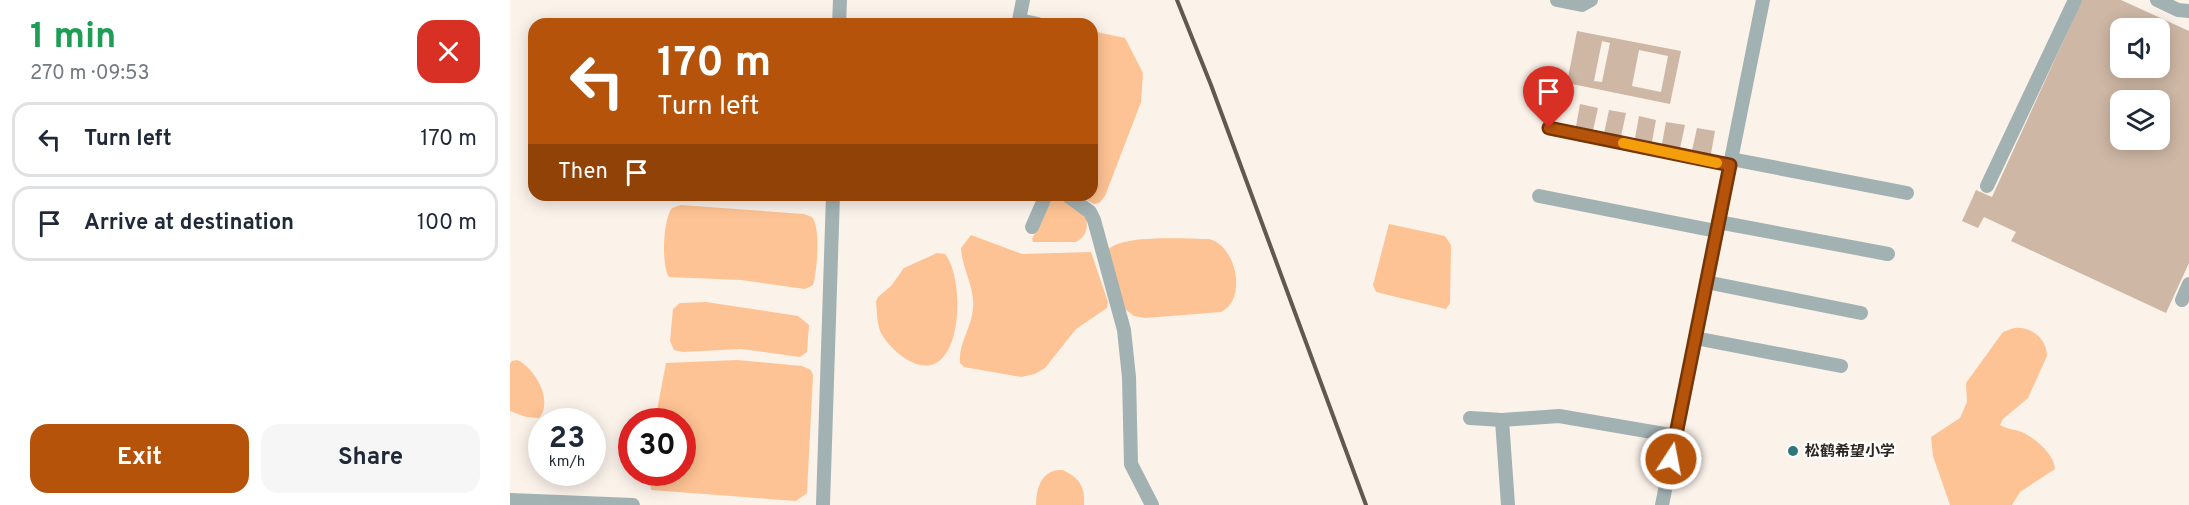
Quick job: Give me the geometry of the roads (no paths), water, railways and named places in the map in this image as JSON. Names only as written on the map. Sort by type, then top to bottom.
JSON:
[{"type":"street","points":[[839,18],[840,0]]},
{"type":"street","points":[[1019,18],[1023,0]]},
{"type":"street","points":[[1557,0],[1582,5],[1591,0]]},
{"type":"street","points":[[1662,505],[1763,0]]},
{"type":"street","points":[[1987,186],[2075,0]]},
{"type":"street","points":[[2157,0],[2178,10],[2189,11]]},
{"type":"street","points":[[1549,128],[1907,193]]},
{"type":"street","points":[[1539,196],[1888,255]]},
{"type":"street","points":[[823,505],[833,201]]},
{"type":"street","points":[[1032,227],[1043,201]]},
{"type":"street","points":[[1075,201],[1090,212],[1094,220],[1124,330],[1130,377],[1131,464],[1152,505]]},
{"type":"street","points":[[1706,282],[1861,313]]},
{"type":"street","points":[[2182,300],[2189,284]]},
{"type":"street","points":[[1695,338],[1841,366]]},
{"type":"street","points":[[1470,418],[1502,420],[1559,416],[1676,436]]},
{"type":"street","points":[[1502,420],[1508,505]]},
{"type":"street","points":[[510,500],[633,505]]},
{"type":"railway","points":[[1177,0],[1211,85],[1366,505]]},
{"type":"place","name":"松鹤希望小学","points":[[1793,451]]}]
